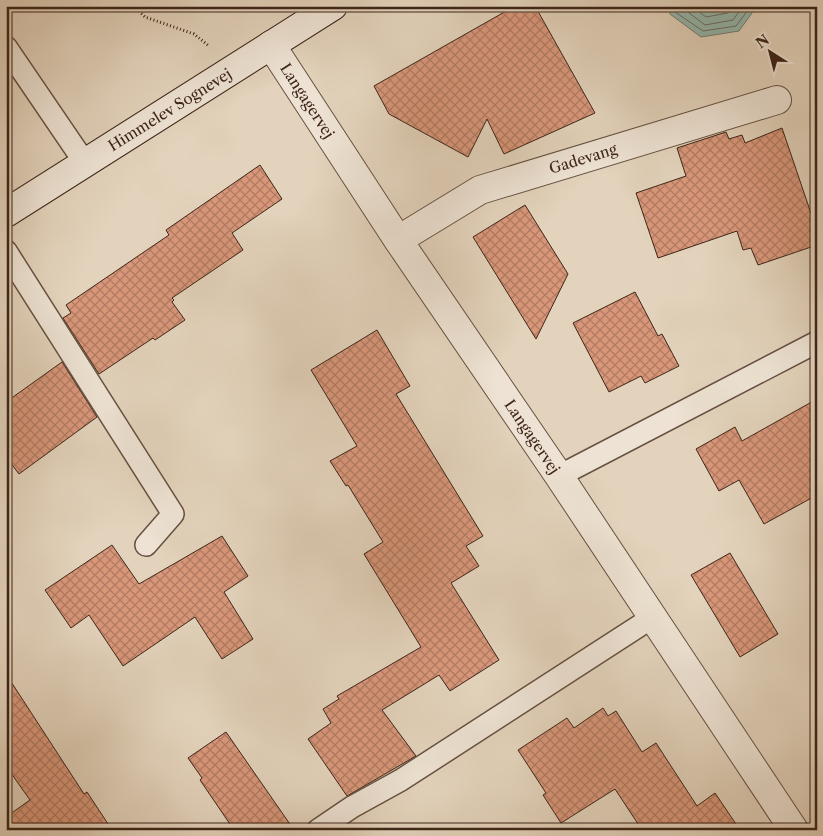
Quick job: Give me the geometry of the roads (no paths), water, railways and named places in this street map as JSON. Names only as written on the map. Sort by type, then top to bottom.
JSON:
[{"type":"street","name":"Himmelev Sognevej","points":[[6,213],[271,45],[302,15],[333,6]]},
{"type":"street","name":"Langagervej","points":[[271,45],[398,240],[559,476],[794,830]]},
{"type":"street","name":"Gadevang","points":[[398,240],[480,190],[777,100]]},
{"type":"lane","points":[[6,47],[86,163]]},
{"type":"lane","points":[[6,251],[173,514],[146,545]]},
{"type":"lane","points":[[559,476],[817,342]]},
{"type":"lane","points":[[318,830],[352,807],[401,780],[653,617]]},
{"type":"water","points":[[669,6],[757,6],[739,31],[701,37],[670,14]]}]
